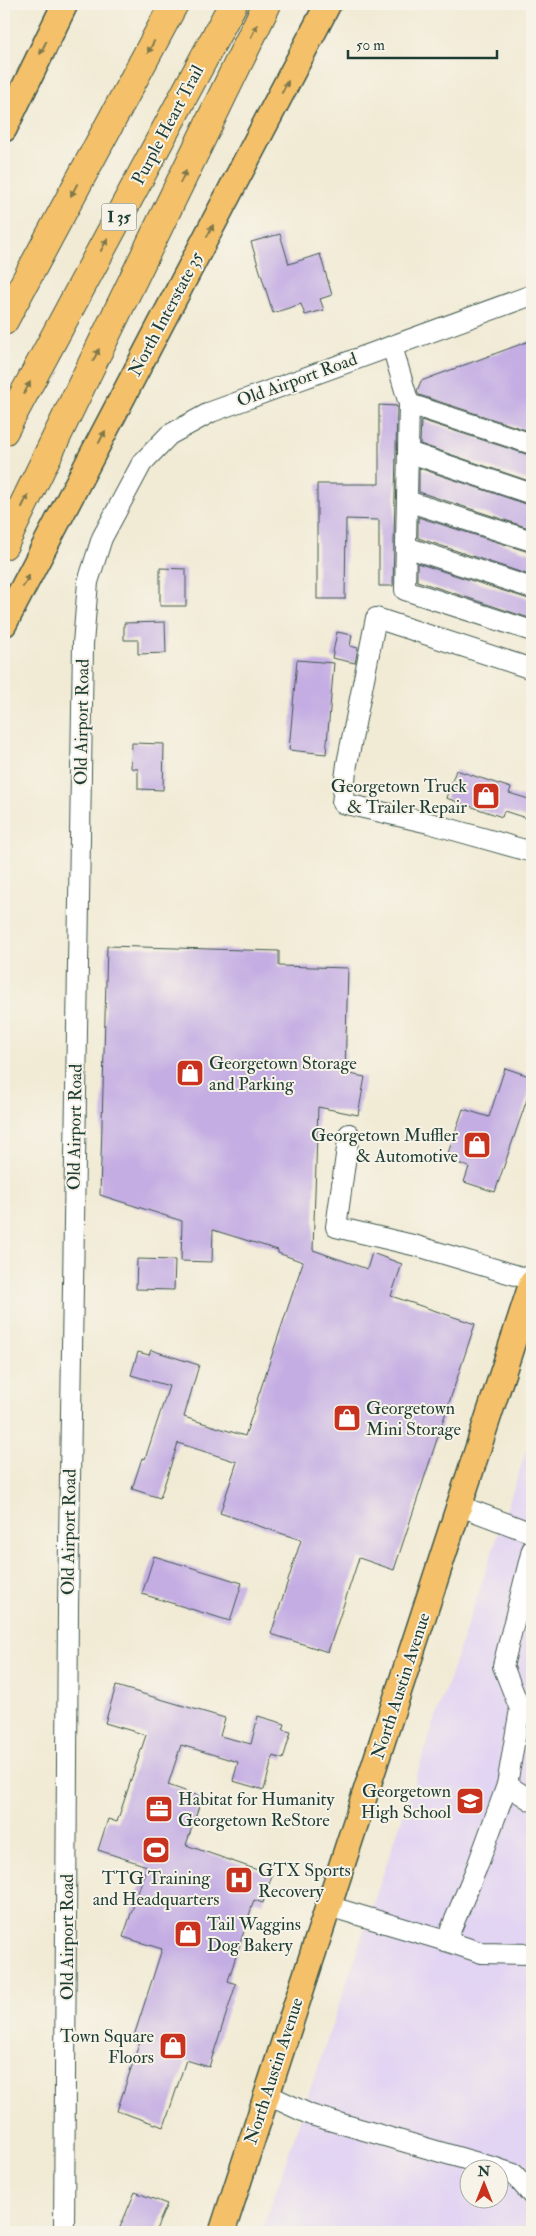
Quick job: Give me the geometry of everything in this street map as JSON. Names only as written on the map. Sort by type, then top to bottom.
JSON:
[{"type":"highway","points":[[4,321],[174,4]]},
{"type":"highway","name":"Purple Heart Trail","points":[[4,431],[234,4]]},
{"type":"highway","points":[[4,545],[267,4]]},
{"type":"main road","points":[[4,129],[65,4]]},
{"type":"main road","name":"North Interstate 35","points":[[4,624],[328,4]]},
{"type":"main road","name":"North Austin Avenue","points":[[222,2232],[532,1281]]},
{"type":"street","name":"Old Airport Road","points":[[64,2232],[72,1323],[83,644],[88,582],[102,538],[142,462],[169,435],[211,412],[532,294]]},
{"type":"street","points":[[392,346],[409,404],[405,590],[532,631]]},
{"type":"street","points":[[409,404],[532,444]]},
{"type":"street","points":[[408,452],[532,494]]},
{"type":"street","points":[[407,501],[532,541]]},
{"type":"street","points":[[406,547],[532,588]]},
{"type":"street","points":[[532,669],[376,618],[347,764],[342,803],[429,823],[532,852]]},
{"type":"street","points":[[349,1134],[336,1227],[418,1246],[532,1281]]},
{"type":"street","points":[[460,1506],[532,1533]]},
{"type":"street","points":[[446,1940],[477,1867],[507,1785],[520,1710],[503,1666],[508,1638],[532,1550]]},
{"type":"street","points":[[507,1785],[532,1801]]},
{"type":"street","points":[[328,1906],[446,1940],[482,1953],[532,1954]]},
{"type":"street","points":[[266,2094],[311,2115],[459,2158]]},
{"type":"street","points":[[508,2172],[514,2174],[532,2196]]},
{"type":"shaded area","name":"Georgetown High School","points":[[532,1434],[532,2232],[262,2232]]},
{"type":"building","points":[[280,234],[289,264],[320,254],[332,295],[320,299],[324,310],[305,315],[301,304],[273,313],[251,242]]},
{"type":"building","points":[[532,340],[532,432],[419,395],[417,391],[421,381]]},
{"type":"building","points":[[379,405],[397,406],[393,586],[379,586],[379,520],[346,519],[345,599],[317,599],[317,484],[379,484]]},
{"type":"building","points":[[421,420],[532,456],[532,482],[420,444]]},
{"type":"building","points":[[419,468],[532,506],[532,529],[419,492]]},
{"type":"building","points":[[418,517],[532,553],[532,576],[418,538]]},
{"type":"building","points":[[417,563],[532,600],[532,619],[417,581]]},
{"type":"building","points":[[160,568],[186,569],[186,606],[160,606]]},
{"type":"building","points":[[165,622],[166,653],[138,654],[138,640],[124,640],[124,623]]},
{"type":"building","points":[[337,632],[352,635],[350,646],[358,648],[355,663],[332,658]]},
{"type":"building","points":[[297,660],[334,663],[326,754],[289,750]]},
{"type":"building","points":[[132,743],[164,744],[163,790],[138,789],[138,769],[131,768]]},
{"type":"building","points":[[456,770],[511,788],[509,793],[532,800],[532,820],[504,811],[502,817],[446,798]]},
{"type":"building","points":[[107,946],[279,951],[279,966],[348,968],[345,1073],[365,1077],[358,1115],[318,1107],[313,1250],[367,1269],[372,1253],[402,1264],[391,1296],[475,1324],[394,1570],[359,1558],[328,1652],[271,1634],[301,1540],[220,1513],[237,1462],[178,1443],[160,1498],[132,1489],[142,1458],[145,1459],[169,1386],[131,1375],[138,1352],[149,1355],[151,1350],[199,1365],[184,1417],[245,1436],[303,1262],[278,1253],[278,1250],[213,1230],[212,1262],[181,1261],[182,1221],[100,1195]]},
{"type":"building","points":[[505,1068],[532,1077],[532,1085],[495,1192],[464,1182],[469,1167],[446,1159],[463,1109],[489,1117]]},
{"type":"building","points":[[137,1259],[175,1260],[174,1290],[136,1289]]},
{"type":"building","points":[[154,1556],[242,1583],[230,1621],[142,1594]]},
{"type":"building","points":[[116,1686],[225,1718],[220,1736],[251,1744],[258,1716],[285,1724],[283,1730],[291,1732],[283,1759],[273,1756],[264,1790],[233,1781],[238,1762],[181,1745],[168,1785],[202,1797],[186,1845],[272,1875],[263,1903],[254,1900],[228,1981],[236,1984],[209,2067],[186,2060],[164,2127],[117,2111],[140,2041],[133,2039],[162,1949],[123,1937],[147,1866],[98,1850],[108,1819],[117,1822],[146,1735],[105,1723]]},
{"type":"building","points":[[135,2192],[167,2204],[155,2232],[118,2232]]},
{"type":"place","name":"Georgetown Truck & Trailer Repair","points":[[486,796]]},
{"type":"place","name":"Georgetown Storage and Parking","points":[[190,1073]]},
{"type":"place","name":"Georgetown Muffler & Automotive","points":[[477,1145]]},
{"type":"place","name":"Georgetown Mini Storage","points":[[347,1418]]},
{"type":"place","name":"Georgetown High School","points":[[470,1801]]},
{"type":"place","name":"Habitat for Humanity Georgetown ReStore","points":[[159,1809]]},
{"type":"place","name":"TTG Training and Headquarters","points":[[156,1850]]},
{"type":"place","name":"GTX Sports Recovery","points":[[239,1880]]},
{"type":"place","name":"Tail Waggins Dog Bakery","points":[[188,1934]]},
{"type":"place","name":"Town Square Floors","points":[[173,2046]]}]
